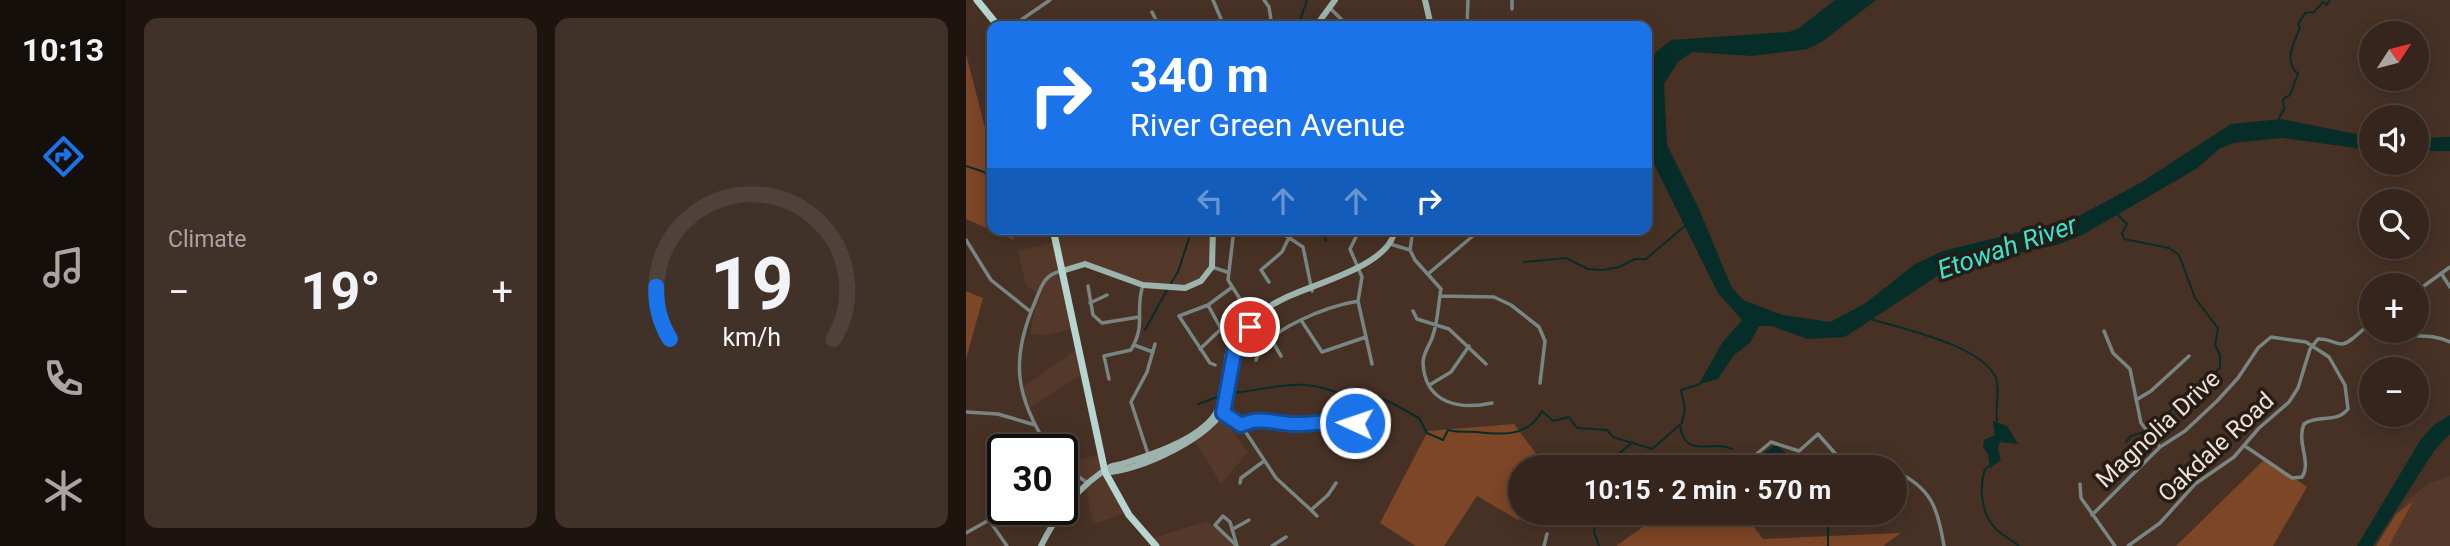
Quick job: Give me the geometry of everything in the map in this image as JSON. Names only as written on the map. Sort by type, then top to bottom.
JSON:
[{"type":"main road","points":[[977,0],[994,21]]},
{"type":"main road","points":[[1054,235],[1105,472],[1129,515],[1156,546]]},
{"type":"street","points":[[1019,21],[1050,0]]},
{"type":"street","points":[[1213,0],[1222,21]]},
{"type":"street","points":[[1264,0],[1269,7],[1271,21]]},
{"type":"street","points":[[1320,21],[1335,0]]},
{"type":"street","points":[[1425,0],[1430,21]]},
{"type":"street","points":[[1468,0],[1468,21]]},
{"type":"street","points":[[1512,0],[1512,9]]},
{"type":"street","points":[[1329,7],[1343,21]]},
{"type":"street","points":[[1152,12],[1156,21]]},
{"type":"street","points":[[1041,434],[1022,396],[1017,366],[1019,347],[1043,282],[1054,273],[1085,264],[1102,267],[1143,285],[1185,288],[1201,281],[1212,267],[1213,235]]},
{"type":"street","points":[[1233,235],[1227,272],[1231,288],[1253,320]]},
{"type":"street","points":[[1286,235],[1303,247],[1311,289]]},
{"type":"street","points":[[1357,235],[1350,249],[1362,277],[1358,301],[1372,364]]},
{"type":"street","points":[[1149,457],[1197,438],[1218,421],[1223,413],[1240,334],[1283,303],[1382,256],[1395,235]]},
{"type":"street","points":[[1410,250],[1412,235]]},
{"type":"street","points":[[1428,274],[1474,235]]},
{"type":"street","points":[[1269,282],[1261,270],[1282,252],[1289,237]]},
{"type":"street","points":[[966,240],[991,280],[1031,312]]},
{"type":"street","points":[[1391,245],[1410,250],[1441,289],[1436,325],[1425,350],[1423,364],[1431,384],[1446,402],[1457,407],[1492,403]]},
{"type":"street","points":[[1212,267],[1227,272]]},
{"type":"street","points":[[2429,282],[2450,267]]},
{"type":"street","points":[[2441,273],[2450,286]]},
{"type":"street","points":[[1109,379],[1104,356],[1126,352],[1134,345],[1141,332],[1139,297],[1143,285]]},
{"type":"street","points":[[1088,286],[1093,315],[1102,323],[1139,317]]},
{"type":"street","points":[[1215,365],[1210,363],[1179,316],[1208,305],[1231,288]]},
{"type":"street","points":[[1041,546],[1086,482],[1105,472],[1127,468],[1185,439],[1215,417],[1224,398],[1231,348],[1240,334],[1253,320],[1281,300],[1311,289]]},
{"type":"street","points":[[1090,303],[1107,295]]},
{"type":"street","points":[[1440,296],[1494,297],[1511,305],[1539,327],[1545,341],[1540,383]]},
{"type":"street","points":[[1256,360],[1259,350],[1271,339],[1301,320],[1358,301]]},
{"type":"street","points":[[1208,305],[1221,329],[1240,334]]},
{"type":"street","points":[[1413,311],[1417,319],[1449,329],[1486,364]]},
{"type":"street","points":[[1301,320],[1322,352],[1366,337]]},
{"type":"street","points":[[1200,349],[1221,329]]},
{"type":"street","points":[[2104,331],[2113,353],[2130,369],[2141,423],[2160,447]]},
{"type":"street","points":[[2245,446],[2292,478],[2300,478],[2305,474],[2301,440],[2304,424],[2310,420],[2340,417],[2349,404],[2338,369],[2329,357],[2313,345],[2322,338],[2341,344],[2349,342],[2359,333]]},
{"type":"street","points":[[2429,334],[2450,342]]},
{"type":"street","name":"Magnolia Drive","points":[[2092,515],[2160,447],[2185,431],[2217,401],[2266,341],[2280,337],[2313,345]]},
{"type":"street","points":[[1271,339],[1281,356]]},
{"type":"street","points":[[1149,457],[1133,416],[1133,397],[1147,372],[1155,344]]},
{"type":"street","points":[[1134,345],[1153,352]]},
{"type":"street","name":"Oakdale Road","points":[[2132,545],[2160,523],[2195,484],[2245,446],[2259,428],[2293,396],[2313,345]]},
{"type":"street","points":[[1431,384],[1451,372],[1469,346]]},
{"type":"street","points":[[2136,400],[2151,391],[2189,356]]},
{"type":"street","points":[[966,412],[998,414],[1037,426]]},
{"type":"street","points":[[1223,413],[1241,425],[1276,478],[1317,516]]},
{"type":"street","points":[[1241,425],[1256,419],[1291,424],[1331,420],[1379,424]]},
{"type":"street","points":[[1755,455],[1771,442],[1799,451],[1818,434],[1836,455]]},
{"type":"street","points":[[1240,483],[1241,478],[1264,461]]},
{"type":"street","points":[[1078,476],[1086,482]]},
{"type":"street","points":[[1907,478],[1920,485],[1934,505],[1941,524],[1944,546]]},
{"type":"street","points":[[1311,510],[1336,483]]},
{"type":"street","points":[[2080,484],[2081,498],[2115,546]]},
{"type":"street","points":[[1224,516],[1233,529],[1237,546],[1215,525],[1224,516]]},
{"type":"street","points":[[1233,529],[1249,520]]},
{"type":"street","points":[[966,533],[984,521],[992,522],[1007,546]]},
{"type":"street","points":[[1544,546],[1547,534]]},
{"type":"street","points":[[1272,546],[1286,537]]},
{"type":"shaded area","points":[[966,54],[987,136],[987,228],[966,219]]},
{"type":"shaded area","points":[[1056,235],[1214,235],[1207,274],[1184,289],[1140,285],[1092,264],[1064,269],[1074,328],[1049,335],[1030,334],[1038,293],[1026,286],[1018,251],[1057,241]]},
{"type":"shaded area","points":[[966,291],[983,298],[966,359]]},
{"type":"shaded area","points":[[1077,349],[1081,375],[1029,408],[1020,389]]},
{"type":"shaded area","points":[[1221,415],[1248,452],[1221,484],[1193,438]]},
{"type":"shaded area","points":[[1514,424],[1537,455],[1508,455],[1508,514],[1477,496],[1444,546],[1416,546],[1380,523],[1428,431]]},
{"type":"shaded area","points":[[1102,454],[1111,488],[1130,512],[1093,524],[1085,484],[1078,478],[1078,462],[1081,459]]},
{"type":"shaded area","points":[[2266,458],[2307,487],[2273,546],[2176,546]]},
{"type":"shaded area","points":[[2450,476],[2450,546],[2382,546],[2395,516],[2408,499],[2430,483]]},
{"type":"shaded area","points":[[2413,501],[2389,546],[2376,546],[2396,514]]},
{"type":"shaded area","points":[[1207,521],[1236,546],[1158,546],[1151,539]]},
{"type":"shaded area","points":[[1645,525],[1752,525],[1763,539],[1901,533],[1883,546],[1616,546]]},
{"type":"water","name":"Etowah River","points":[[1835,0],[1876,0],[1823,41],[1808,49],[1752,56],[1692,52],[1678,62],[1664,84],[1667,145],[1699,209],[1731,286],[1743,300],[1783,315],[1830,322],[1866,303],[1915,264],[1943,251],[2073,219],[2140,183],[2231,124],[2281,119],[2359,135],[2359,148],[2282,138],[2233,143],[2219,149],[2196,169],[2084,234],[2057,245],[1974,262],[1939,275],[1845,337],[1808,339],[1771,326],[1759,326],[1750,343],[1734,355],[1718,379],[1699,384],[1722,343],[1742,320],[1718,293],[1652,160],[1652,61],[1656,52],[1671,40],[1789,32],[1799,28]]},
{"type":"water","points":[[2450,137],[2450,151],[2429,151],[2429,138]]},
{"type":"water","points":[[2450,415],[2450,434],[2434,451],[2373,546],[2357,546],[2421,439],[2435,424]]},
{"type":"water","points":[[1993,421],[2007,426],[2018,444],[2000,442],[1998,449],[2001,460],[1990,468],[1988,454],[1983,447],[1984,440],[1995,435]]},
{"type":"water","points":[[1777,446],[1789,455],[1761,455]]},
{"type":"waterway","points":[[1300,21],[1307,0]]},
{"type":"waterway","points":[[2278,120],[2284,109],[2283,99],[2290,95],[2298,74],[2290,57],[2300,27],[2298,24],[2305,13],[2314,12],[2323,2],[2327,5],[2330,0]]},
{"type":"waterway","points":[[966,166],[987,175]]},
{"type":"waterway","points":[[2116,213],[2127,224],[2122,233],[2124,239],[2169,248],[2179,255],[2195,298],[2218,328],[2215,345],[2220,355],[2220,368],[2149,429]]},
{"type":"waterway","points":[[1524,262],[1566,258],[1588,269],[1619,267],[1635,259],[1646,259],[1686,225]]},
{"type":"waterway","points":[[1171,283],[1178,272],[1190,235]]},
{"type":"waterway","points":[[1325,235],[1326,241]]},
{"type":"waterway","points":[[1145,330],[1168,288]]},
{"type":"waterway","points":[[1871,319],[1958,347],[1988,366],[1997,383],[1997,421]]},
{"type":"waterway","points":[[1232,393],[1304,385],[1317,386],[1347,397],[1356,390],[1390,402],[1419,418],[1427,433],[1443,440],[1448,430],[1496,434],[1522,430],[1542,411],[1553,421],[1569,417],[1577,428],[1607,430],[1613,437],[1652,449],[1682,423],[1685,408],[1681,390],[1700,384]]},
{"type":"waterway","points":[[1198,404],[1220,396]]},
{"type":"waterway","points":[[1680,426],[1683,436],[1694,446],[1732,449]]},
{"type":"waterway","points":[[2126,442],[2131,436],[2144,432]]},
{"type":"waterway","points":[[1617,455],[1633,442]]},
{"type":"waterway","points":[[1989,466],[1985,469],[1982,484],[1984,509],[1996,529],[2019,546]]},
{"type":"waterway","points":[[1595,525],[1594,532],[1599,546]]},
{"type":"waterway","points":[[1828,525],[1828,546]]},
{"type":"route","points":[[1250,327],[1240,337],[1235,348],[1228,399],[1223,413],[1241,425],[1256,419],[1291,424],[1331,420],[1355,423]]}]
